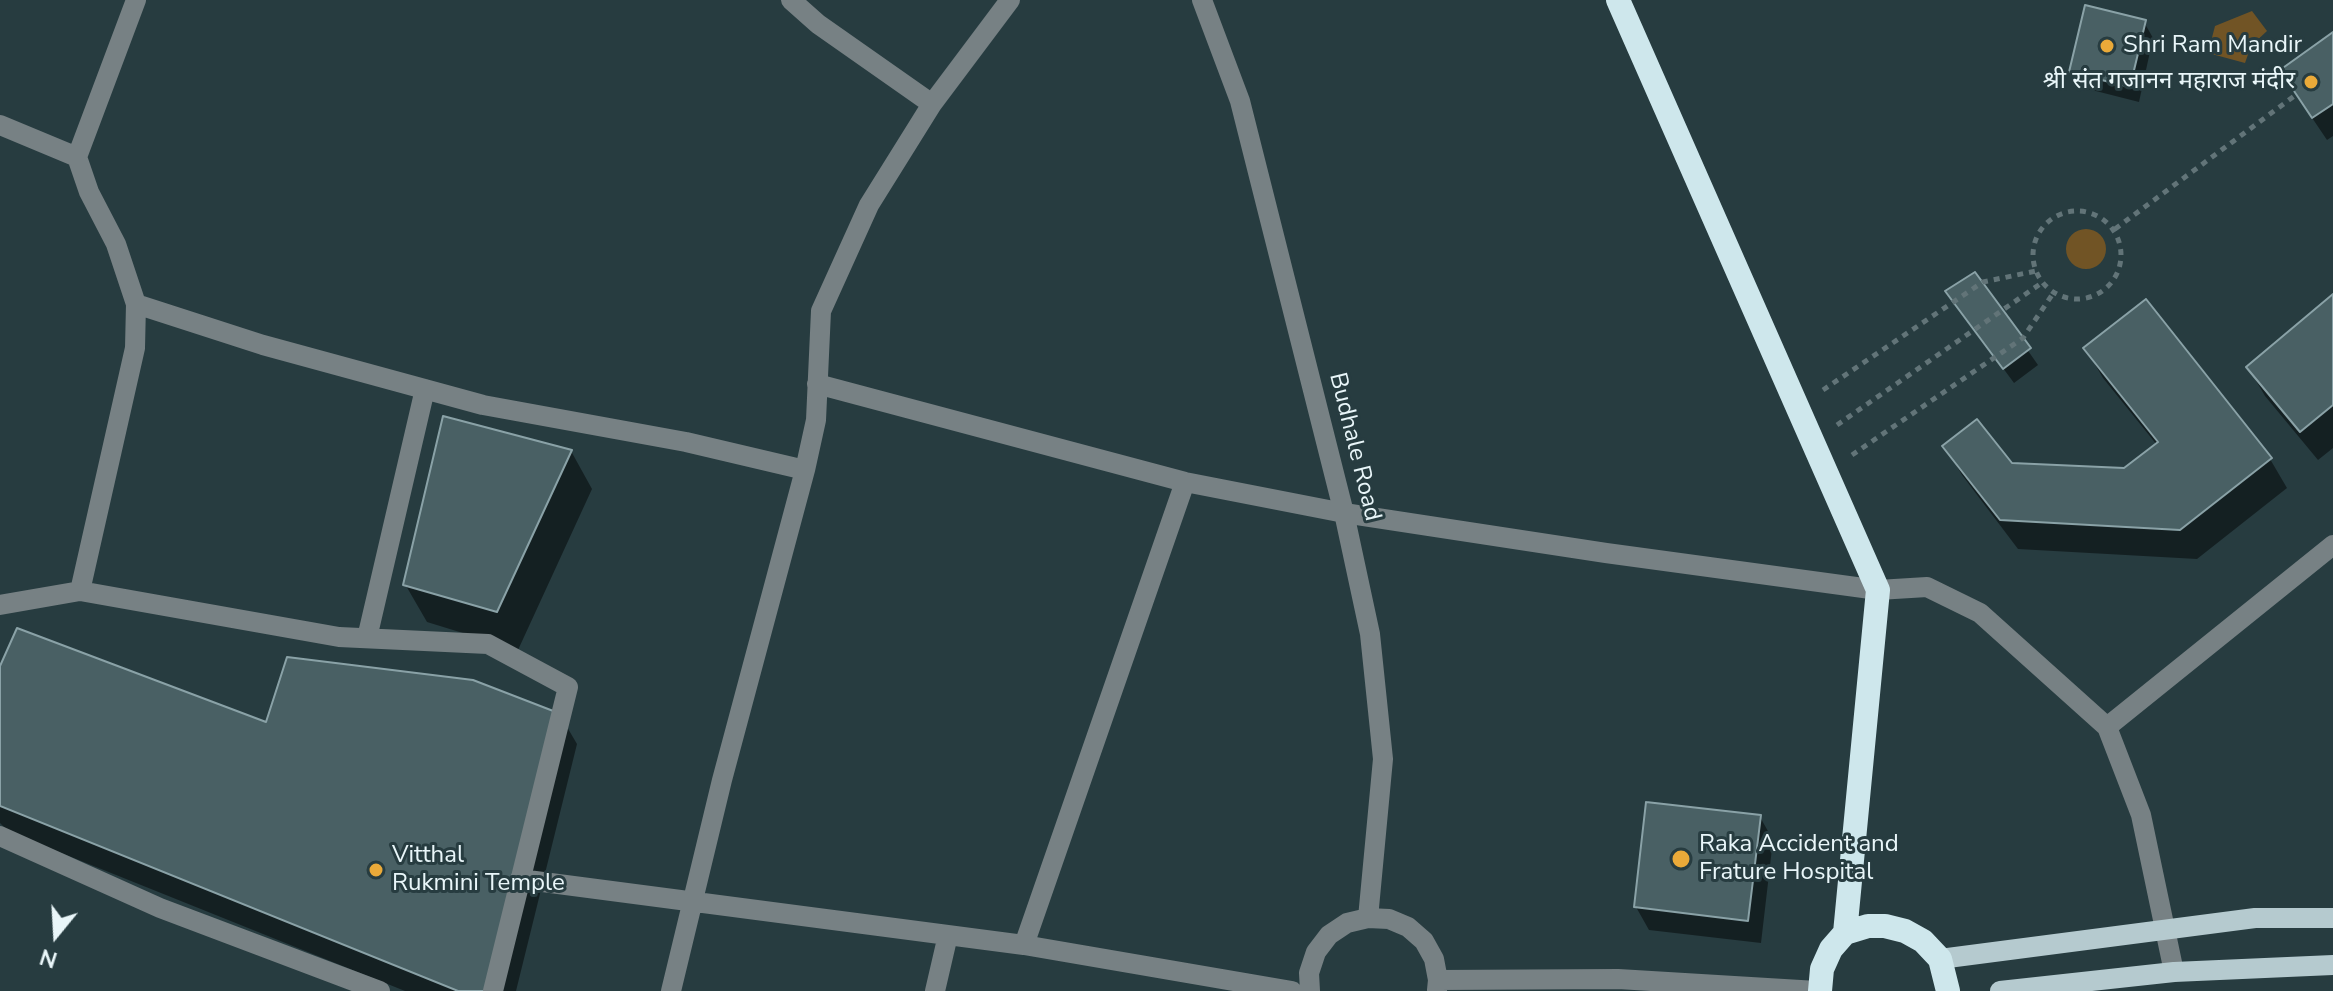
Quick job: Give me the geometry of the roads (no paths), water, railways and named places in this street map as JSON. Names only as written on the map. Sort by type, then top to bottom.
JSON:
[{"type":"highway","points":[[1618,0],[1878,590],[1845,933]]},
{"type":"highway","points":[[1819,991],[1822,969],[1831,949],[1845,933],[1868,926],[1905,931],[1923,941],[1940,959],[1948,991]]},
{"type":"main road","points":[[1940,959],[2255,918],[2333,918]]},
{"type":"main road","points":[[2000,991],[2174,972],[2333,965]]},
{"type":"street","points":[[80,591],[135,348],[136,304],[116,244],[89,192],[77,157],[136,0]]},
{"type":"street","points":[[791,0],[818,24],[932,104]]},
{"type":"street","points":[[671,991],[722,780],[805,470],[816,420],[821,311],[869,205],[932,104],[1010,0]]},
{"type":"street","name":"Budhale Road","points":[[1202,0],[1240,101],[1344,513],[1370,634],[1383,759],[1368,918]]},
{"type":"street","points":[[0,125],[77,157]]},
{"type":"street","points":[[136,304],[263,345],[483,405],[686,442],[805,470]]},
{"type":"street","points":[[817,384],[1185,482],[1344,513],[1878,590],[1927,587],[1980,613],[2107,727],[2141,815],[2174,972]]},
{"type":"street","points":[[367,638],[425,389]]},
{"type":"street","points":[[1024,945],[1185,482]]},
{"type":"street","points":[[2107,727],[2333,545]]},
{"type":"street","points":[[0,605],[80,591],[339,637],[488,644],[568,687],[493,991]]},
{"type":"street","points":[[0,836],[160,908],[380,991]]},
{"type":"street","points":[[520,879],[1024,945],[1292,991]]},
{"type":"street","points":[[1310,991],[1309,973],[1316,952],[1329,935],[1347,923],[1368,918],[1389,919],[1408,927],[1424,941],[1434,959],[1438,986],[1618,979],[1819,991]]},
{"type":"street","points":[[935,991],[948,935]]},
{"type":"place","name":"Shri Ram Mandir","points":[[2107,46]]},
{"type":"place","name":"श्री संंत गजानन महाराज मंदीर","points":[[2311,82]]},
{"type":"place","name":"Raka Accident and Frature Hospital","points":[[1681,859]]},
{"type":"place","name":"Vitthal Rukmini Temple","points":[[376,870]]}]
